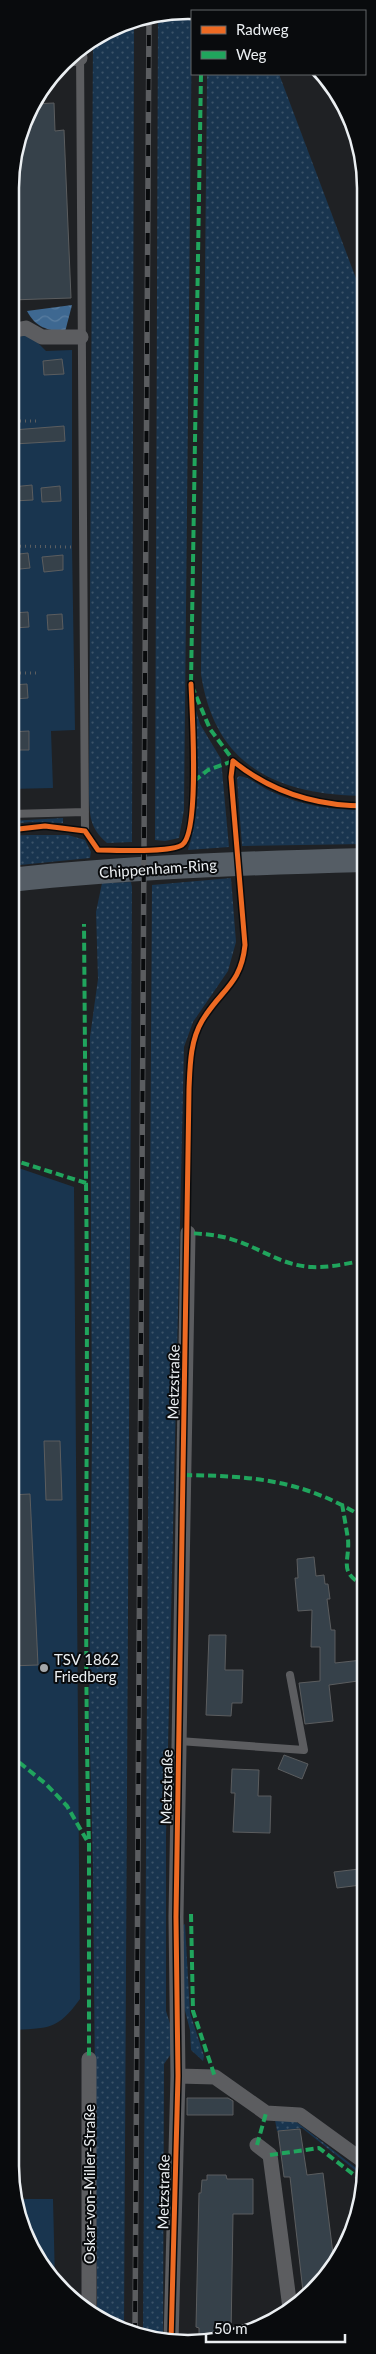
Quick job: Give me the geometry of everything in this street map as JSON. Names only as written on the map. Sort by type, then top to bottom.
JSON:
[{"type":"main road","name":"Chippenham-Ring","points":[[19,879],[96,871],[229,863],[357,860]]},
{"type":"street","points":[[19,329],[26,328],[42,337],[80,337]]},
{"type":"street","name":"Metzstraße","points":[[171,2334],[178,2076],[176,1916],[188,1233]]},
{"type":"street","name":"Oskar-von-Miller-Straße","points":[[89,2303],[90,2059]]},
{"type":"street","points":[[178,2076],[215,2077],[266,2113],[300,2115],[357,2156]]},
{"type":"street","points":[[257,2145],[270,2155],[289,2301]]},
{"type":"lane","points":[[76,61],[85,831]]},
{"type":"lane","points":[[19,814],[84,812]]},
{"type":"lane","points":[[179,1741],[304,1750],[290,1674]]},
{"type":"path","points":[[19,421],[37,420]]},
{"type":"path","points":[[19,546],[82,547]]},
{"type":"path","points":[[19,673],[39,673]]},
{"type":"shaded area","points":[[191,19],[184,810],[179,838],[165,841],[155,840],[158,22]]},
{"type":"shaded area","points":[[134,28],[132,842],[107,843],[101,837],[92,821],[89,794],[93,48],[103,41]]},
{"type":"shaded area","points":[[207,75],[279,75],[357,281],[357,795],[305,790],[279,782],[256,770],[236,754],[220,733],[209,706],[201,674]]},
{"type":"shaded area","points":[[30,335],[46,351],[72,350],[72,546],[75,730],[51,731],[53,788],[19,789],[19,337]]},
{"type":"shaded area","points":[[195,707],[200,724],[221,759],[229,847],[188,850],[196,815],[198,779]]},
{"type":"shaded area","points":[[239,776],[247,778],[282,796],[305,804],[357,810],[357,844],[242,846],[237,778]]},
{"type":"shaded area","points":[[63,818],[63,823],[19,823],[19,820]]},
{"type":"shaded area","points":[[19,835],[68,835],[85,840],[91,852],[90,858],[19,865]]},
{"type":"shaded area","points":[[231,878],[236,942],[228,971],[193,1022],[184,1047],[166,1836],[166,2011],[172,2030],[173,2051],[164,2064],[163,2333],[143,2329],[152,885]]},
{"type":"shaded area","points":[[131,882],[132,887],[124,2322],[97,2309],[93,1866],[89,1712],[92,1432],[90,1037],[98,979],[96,912],[102,883]]},
{"type":"shaded area","name":"TSV 1862 Friedberg","points":[[19,1168],[74,1187],[80,1999],[65,2017],[58,2022],[51,2026],[19,2030]]},
{"type":"shaded area","points":[[185,1924],[190,2013],[204,2056],[203,2061],[191,2050],[190,2030],[183,2003],[182,1926]]},
{"type":"shaded area","points":[[275,2120],[294,2120],[357,2169],[357,2172],[302,2128],[277,2131]]},
{"type":"shaded area","points":[[22,2199],[53,2199],[55,2270],[41,2251],[32,2231]]},
{"type":"water","points":[[72,305],[65,332],[38,325],[27,311]]},
{"type":"building","points":[[54,103],[55,131],[64,130],[71,298],[19,300],[20,166],[25,144],[41,104]]},
{"type":"building","points":[[62,359],[64,374],[44,375],[43,361]]},
{"type":"building","points":[[64,426],[65,441],[19,444],[19,430]]},
{"type":"building","points":[[32,485],[33,500],[19,501],[19,486]]},
{"type":"building","points":[[60,486],[61,501],[42,502],[41,488]]},
{"type":"building","points":[[28,553],[30,568],[19,569],[19,554]]},
{"type":"building","points":[[63,555],[63,570],[44,572],[42,557]]},
{"type":"building","points":[[28,612],[29,627],[19,628],[19,613]]},
{"type":"building","points":[[62,614],[63,629],[48,630],[47,615]]},
{"type":"building","points":[[27,684],[28,698],[19,699],[19,685]]},
{"type":"building","points":[[29,731],[29,750],[19,750],[19,732]]},
{"type":"building","points":[[44,1441],[60,1441],[62,1500],[46,1500]]},
{"type":"building","points":[[30,1494],[38,1665],[19,1666],[19,1495]]},
{"type":"building","points":[[314,1557],[316,1576],[324,1575],[325,1584],[328,1584],[330,1599],[327,1599],[331,1630],[335,1630],[335,1663],[357,1661],[357,1681],[329,1685],[333,1721],[305,1724],[299,1683],[320,1681],[320,1647],[311,1647],[312,1610],[298,1611],[295,1578],[298,1578],[297,1559]]},
{"type":"building","points":[[209,1635],[226,1635],[225,1670],[243,1670],[242,1703],[232,1703],[231,1716],[206,1715]]},
{"type":"building","points":[[284,1755],[308,1764],[302,1779],[278,1769]]},
{"type":"building","points":[[232,1769],[259,1770],[258,1796],[271,1796],[270,1833],[233,1832],[235,1793],[231,1793]]},
{"type":"building","points":[[357,1869],[357,1886],[337,1888],[334,1872]]},
{"type":"building","points":[[187,2098],[228,2098],[233,2101],[233,2115],[187,2115]]},
{"type":"building","points":[[300,2129],[307,2175],[323,2173],[333,2254],[315,2278],[303,2290],[290,2177],[284,2177],[278,2131]]},
{"type":"building","points":[[207,2175],[226,2175],[227,2179],[253,2179],[253,2214],[233,2214],[231,2329],[199,2335],[199,2328],[196,2327],[199,2193],[201,2193],[202,2180],[207,2180]]},
{"type":"railway","points":[[135,2326],[149,24]]},
{"type":"marked path","points":[[201,75],[191,684],[210,729],[236,764]]},
{"type":"marked path","points":[[194,781],[208,770],[233,761]]},
{"type":"marked path","points":[[19,1162],[86,1183],[84,924]]},
{"type":"marked path","points":[[86,1183],[86,1679],[89,1844]]},
{"type":"marked path","points":[[188,1227],[188,1233],[231,1239],[292,1264],[326,1267],[357,1262]]},
{"type":"marked path","points":[[184,1475],[233,1477],[278,1483],[322,1496],[357,1514]]},
{"type":"marked path","points":[[342,1504],[348,1539],[347,1566],[351,1576],[357,1581]]},
{"type":"marked path","points":[[19,1762],[46,1784],[67,1806],[89,1844],[89,2059]]},
{"type":"marked path","points":[[191,1914],[193,2011],[215,2077]]},
{"type":"marked path","points":[[257,2145],[266,2113]]},
{"type":"marked path","points":[[270,2155],[319,2148],[357,2177]]},
{"type":"cycle path","points":[[19,829],[45,826],[85,831],[98,850],[155,850],[176,848],[182,845],[188,836],[193,796],[191,684]]},
{"type":"cycle path","points":[[233,761],[263,781],[295,795],[312,800],[357,806]]},
{"type":"cycle path","points":[[171,2334],[178,2076],[176,1917],[189,1089],[191,1054],[198,1029],[209,1010],[235,978],[243,958],[245,945],[231,777],[233,761]]},
{"type":"place","name":"TSV 1862 Friedberg","points":[[44,1668]]}]
